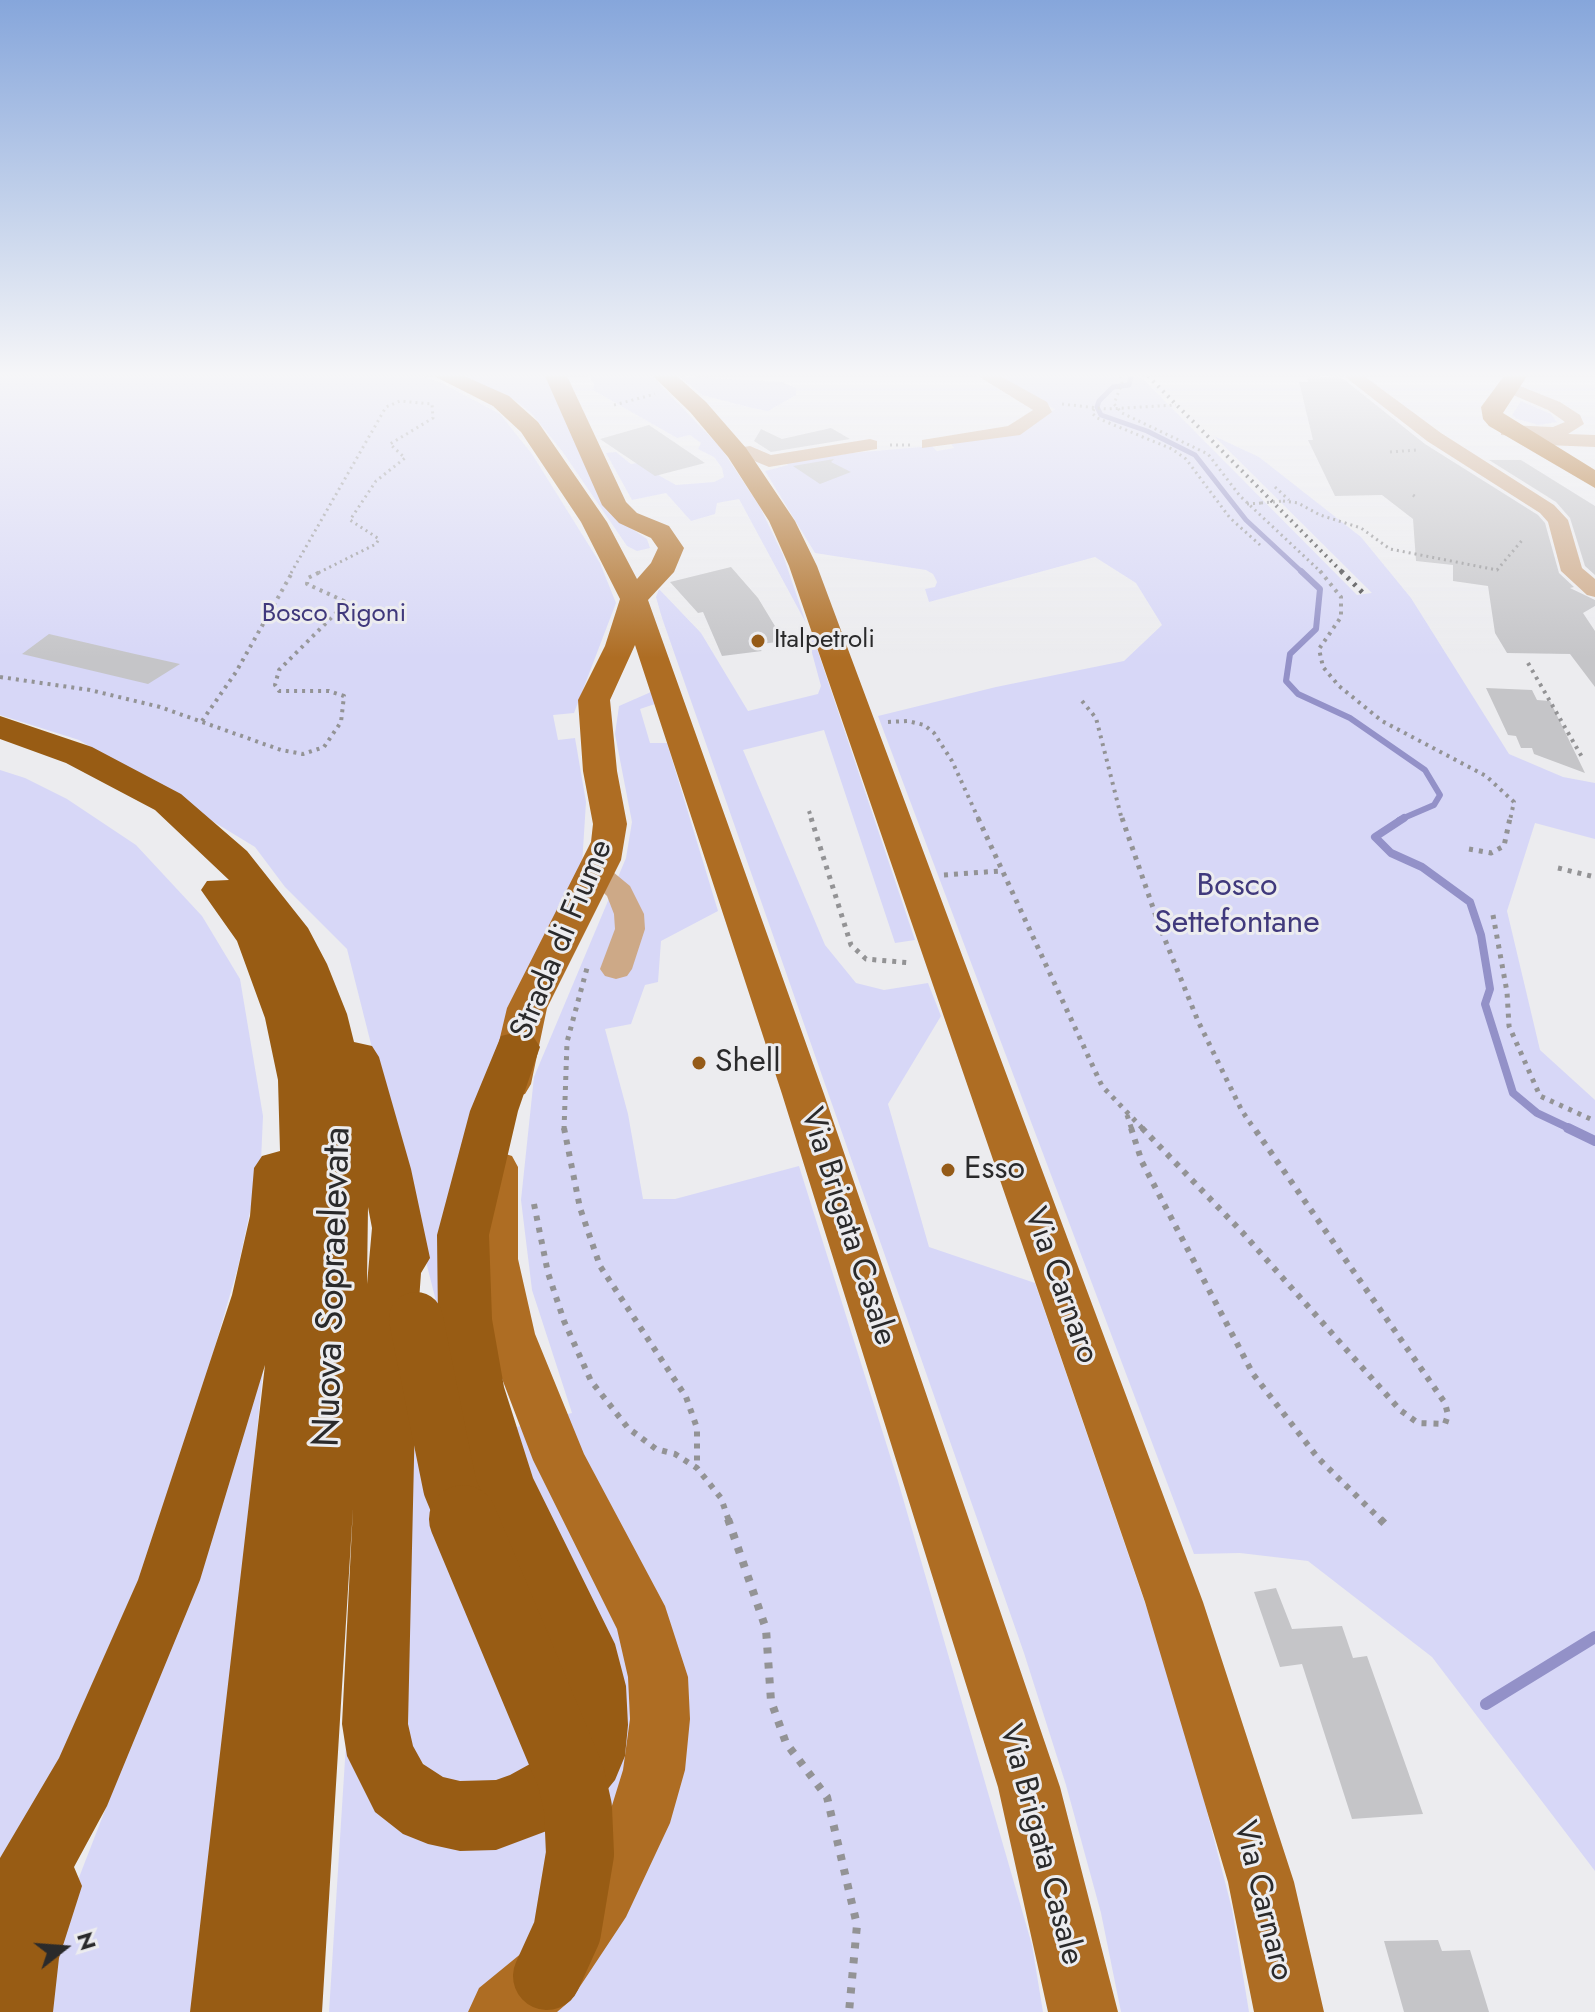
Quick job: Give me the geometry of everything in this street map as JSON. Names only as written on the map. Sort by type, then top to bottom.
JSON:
[{"type":"highway","name":"Nuova Sopraelevata","points":[[0,727],[79,755],[168,802],[233,859],[272,934],[301,1080],[306,1188],[300,1288],[228,2012]]},
{"type":"highway","name":"Nuova Sopraelevata","points":[[0,747],[100,790],[176,843],[234,904],[306,964],[325,1014],[341,1089],[344,1183],[341,1280],[284,2012]]},
{"type":"highway","points":[[272,934],[334,1000],[362,1073],[398,1228],[450,1487],[571,1777],[578,1808],[580,1854],[567,1932],[525,1994]]},
{"type":"highway","points":[[15,2012],[22,1958],[83,1782],[169,1580],[259,1295],[275,1216],[282,1079],[275,1021],[272,934]]},
{"type":"highway","points":[[398,1228],[390,1328],[375,1724],[381,1756],[399,1788],[428,1809],[460,1816],[496,1815],[527,1804],[574,1777],[591,1756],[595,1725],[593,1686],[583,1644],[504,1480],[476,1387],[465,1319],[463,1235],[494,1111],[517,1047]]},
{"type":"highway","points":[[0,1928],[83,1782]]},
{"type":"main road","name":"Via Brigata Casale","points":[[560,470],[612,552],[634,599],[664,683],[920,1446],[1029,1787],[1083,2012]]},
{"type":"main road","name":"Strada di Fiume","points":[[525,1994],[603,1894],[638,1823],[654,1770],[660,1719],[658,1677],[645,1625],[542,1420],[510,1334],[500,1296],[492,1225],[495,1177],[517,1047],[527,1008],[597,873],[609,842],[610,824],[594,700],[620,646],[634,599],[664,566],[671,548],[660,532],[628,518],[615,505],[599,470]]},
{"type":"main road","name":"Via Carnaro","points":[[748,470],[782,521],[803,566],[1215,1726],[1261,1882],[1289,2012]]},
{"type":"main road","points":[[1576,470],[1595,481]]},
{"type":"main road","points":[[628,518],[652,538],[656,549],[634,599]]},
{"type":"main road","points":[[612,552],[638,554],[656,549]]},
{"type":"main road","points":[[596,728],[608,703],[619,694],[664,683]]},
{"type":"street","points":[[1486,470],[1547,509],[1558,520],[1562,547],[1572,571],[1595,590]]},
{"type":"street","points":[[597,873],[620,892],[629,914],[630,929],[603,962]]},
{"type":"path","points":[[202,721],[236,672],[349,470]]},
{"type":"path","points":[[0,677],[90,690],[202,721],[216,730],[303,754],[324,747],[335,736],[345,707],[344,696],[329,691],[279,691],[275,685],[279,670],[342,607],[344,601],[312,588],[307,584],[308,578],[376,544],[379,539],[350,520],[376,481],[390,470]]},
{"type":"path","points":[[1194,470],[1230,518],[1260,545]]},
{"type":"path","points":[[1220,470],[1247,504],[1324,575],[1341,597],[1341,617],[1319,649],[1323,667],[1339,686],[1382,721],[1486,776],[1514,802],[1504,846],[1491,853],[1469,849]]},
{"type":"path","points":[[1275,487],[1290,501]]},
{"type":"path","points":[[1247,504],[1290,501],[1361,528],[1390,549],[1497,570],[1524,538]]},
{"type":"path","points":[[1528,663],[1582,757]]},
{"type":"path","points":[[859,723],[908,721],[934,733],[952,761],[1000,871],[1102,1086],[1232,1220],[1400,1410],[1418,1423],[1431,1426],[1445,1424],[1448,1415],[1445,1403],[1242,1111],[1198,1021],[1159,925],[1128,841],[1096,718],[1082,701]]},
{"type":"path","points":[[809,811],[851,945],[866,959],[892,964],[945,963]]},
{"type":"path","points":[[1558,868],[1595,877]]},
{"type":"path","points":[[915,876],[1000,871]]},
{"type":"path","points":[[1493,915],[1507,992],[1509,1026],[1540,1096],[1595,1121]]},
{"type":"path","points":[[603,962],[567,1042],[564,1138],[580,1208],[600,1266],[686,1397],[697,1428],[697,1468]]},
{"type":"path","points":[[1127,1114],[1142,1162],[1253,1374],[1318,1458],[1389,1528]]},
{"type":"path","points":[[495,1177],[522,1185],[533,1193],[536,1225],[548,1273],[564,1321],[591,1381],[628,1428],[656,1449],[675,1454],[697,1468],[721,1498],[766,1629],[771,1701],[786,1743],[827,1797],[857,1925],[849,2012]]},
{"type":"green space","name":"Bosco Rigoni","points":[[0,470],[542,470],[600,563],[616,603],[574,713],[553,715],[558,740],[575,738],[586,802],[582,865],[456,1191],[570,1733],[512,1784],[443,1787],[396,1731],[416,1319],[439,1313],[347,949],[285,887],[255,847],[79,740],[0,715]]},
{"type":"green space","points":[[575,470],[590,470],[610,514],[647,539],[650,548],[637,551],[627,546]]},
{"type":"green space","points":[[615,470],[649,470],[676,485],[714,482],[724,477],[722,470],[735,470],[760,507],[783,555],[806,623],[739,499],[717,503],[715,514],[691,521],[666,493],[632,500]]},
{"type":"green space","name":"Bosco Settefontane","points":[[1233,470],[1357,595],[1372,593],[1248,470],[1275,470],[1361,537],[1411,598],[1509,754],[1563,777],[1595,783],[1595,839],[1535,823],[1507,911],[1540,1050],[1595,1100],[1595,1871],[1432,1657],[1308,1561],[1240,1553],[1194,1554],[878,716],[996,687],[1124,661],[1162,625],[1136,583],[1095,557],[929,602],[925,589],[935,587],[937,582],[933,574],[926,570],[815,553],[765,471]]},
{"type":"green space","points":[[659,589],[701,633],[748,711],[818,694],[821,686],[809,642],[814,640],[915,940],[895,943],[824,730],[743,750],[825,945],[856,983],[884,990],[928,983],[941,1016],[888,1104],[929,1247],[1035,1283],[1178,1699],[1232,1909],[1249,2012],[1121,2012],[1101,1913],[1066,1785],[1024,1653],[662,618],[656,597]]},
{"type":"green space","points":[[651,692],[655,704],[640,709],[650,743],[667,743],[718,911],[661,941],[658,982],[645,985],[631,1024],[605,1029],[628,1114],[643,1199],[675,1199],[799,1166],[898,1481],[1032,1945],[1043,2012],[329,2012],[351,1665],[361,1757],[546,1817],[543,1513],[513,1428],[572,1413],[532,1290],[521,1200],[534,1077],[626,858],[632,822],[615,734],[619,706]]},
{"type":"green space","points":[[0,770],[25,778],[67,799],[136,845],[202,916],[240,979],[263,1116],[261,1161],[238,1267],[165,1520],[0,1893]]},
{"type":"green space","points":[[266,1341],[199,2012],[52,2012],[54,1942],[186,1601]]},
{"type":"building","points":[[646,470],[678,470],[655,476]]},
{"type":"building","points":[[799,470],[851,472],[820,484]]},
{"type":"building","points":[[1322,470],[1466,470],[1538,515],[1545,523],[1559,573],[1574,587],[1570,588],[1595,600],[1595,606],[1583,613],[1595,631],[1595,687],[1570,654],[1507,653],[1495,633],[1488,586],[1453,581],[1453,565],[1416,561],[1413,519],[1382,495],[1335,496]]},
{"type":"building","points":[[1505,470],[1537,470],[1595,506],[1595,575],[1585,566],[1570,518],[1556,502]]},
{"type":"building","points":[[731,567],[758,598],[784,641],[754,645],[762,651],[722,656],[703,612],[698,613],[670,582]]},
{"type":"building","points":[[49,634],[180,664],[148,684],[22,654]]},
{"type":"building","points":[[1486,688],[1532,690],[1537,700],[1550,701],[1585,773],[1534,754],[1532,748],[1521,748],[1516,736],[1508,735]]},
{"type":"building","points":[[1276,1588],[1292,1629],[1342,1626],[1353,1658],[1367,1656],[1423,1814],[1352,1819],[1302,1664],[1280,1667],[1254,1592]]},
{"type":"building","points":[[1438,1940],[1442,1951],[1470,1950],[1489,2012],[1404,2012],[1384,1941]]},
{"type":"waterway","points":[[1207,470],[1246,520],[1303,573]]},
{"type":"waterway","points":[[1301,571],[1320,589],[1316,629],[1290,654],[1286,681],[1298,694],[1350,718],[1425,770],[1440,795],[1434,805],[1399,820]]},
{"type":"waterway","points":[[1404,818],[1375,837],[1391,853],[1422,867],[1470,902],[1481,935],[1490,989],[1485,1004],[1513,1093],[1537,1113],[1573,1130]]},
{"type":"waterway","points":[[1568,1128],[1595,1141]]},
{"type":"waterway","points":[[1486,1704],[1595,1637]]},
{"type":"railway","points":[[1241,470],[1343,573]]},
{"type":"railway","points":[[1343,573],[1364,594]]},
{"type":"place","name":"Italpetroli","points":[[758,641]]},
{"type":"place","name":"Shell","points":[[699,1063]]},
{"type":"place","name":"Esso","points":[[948,1170]]}]
